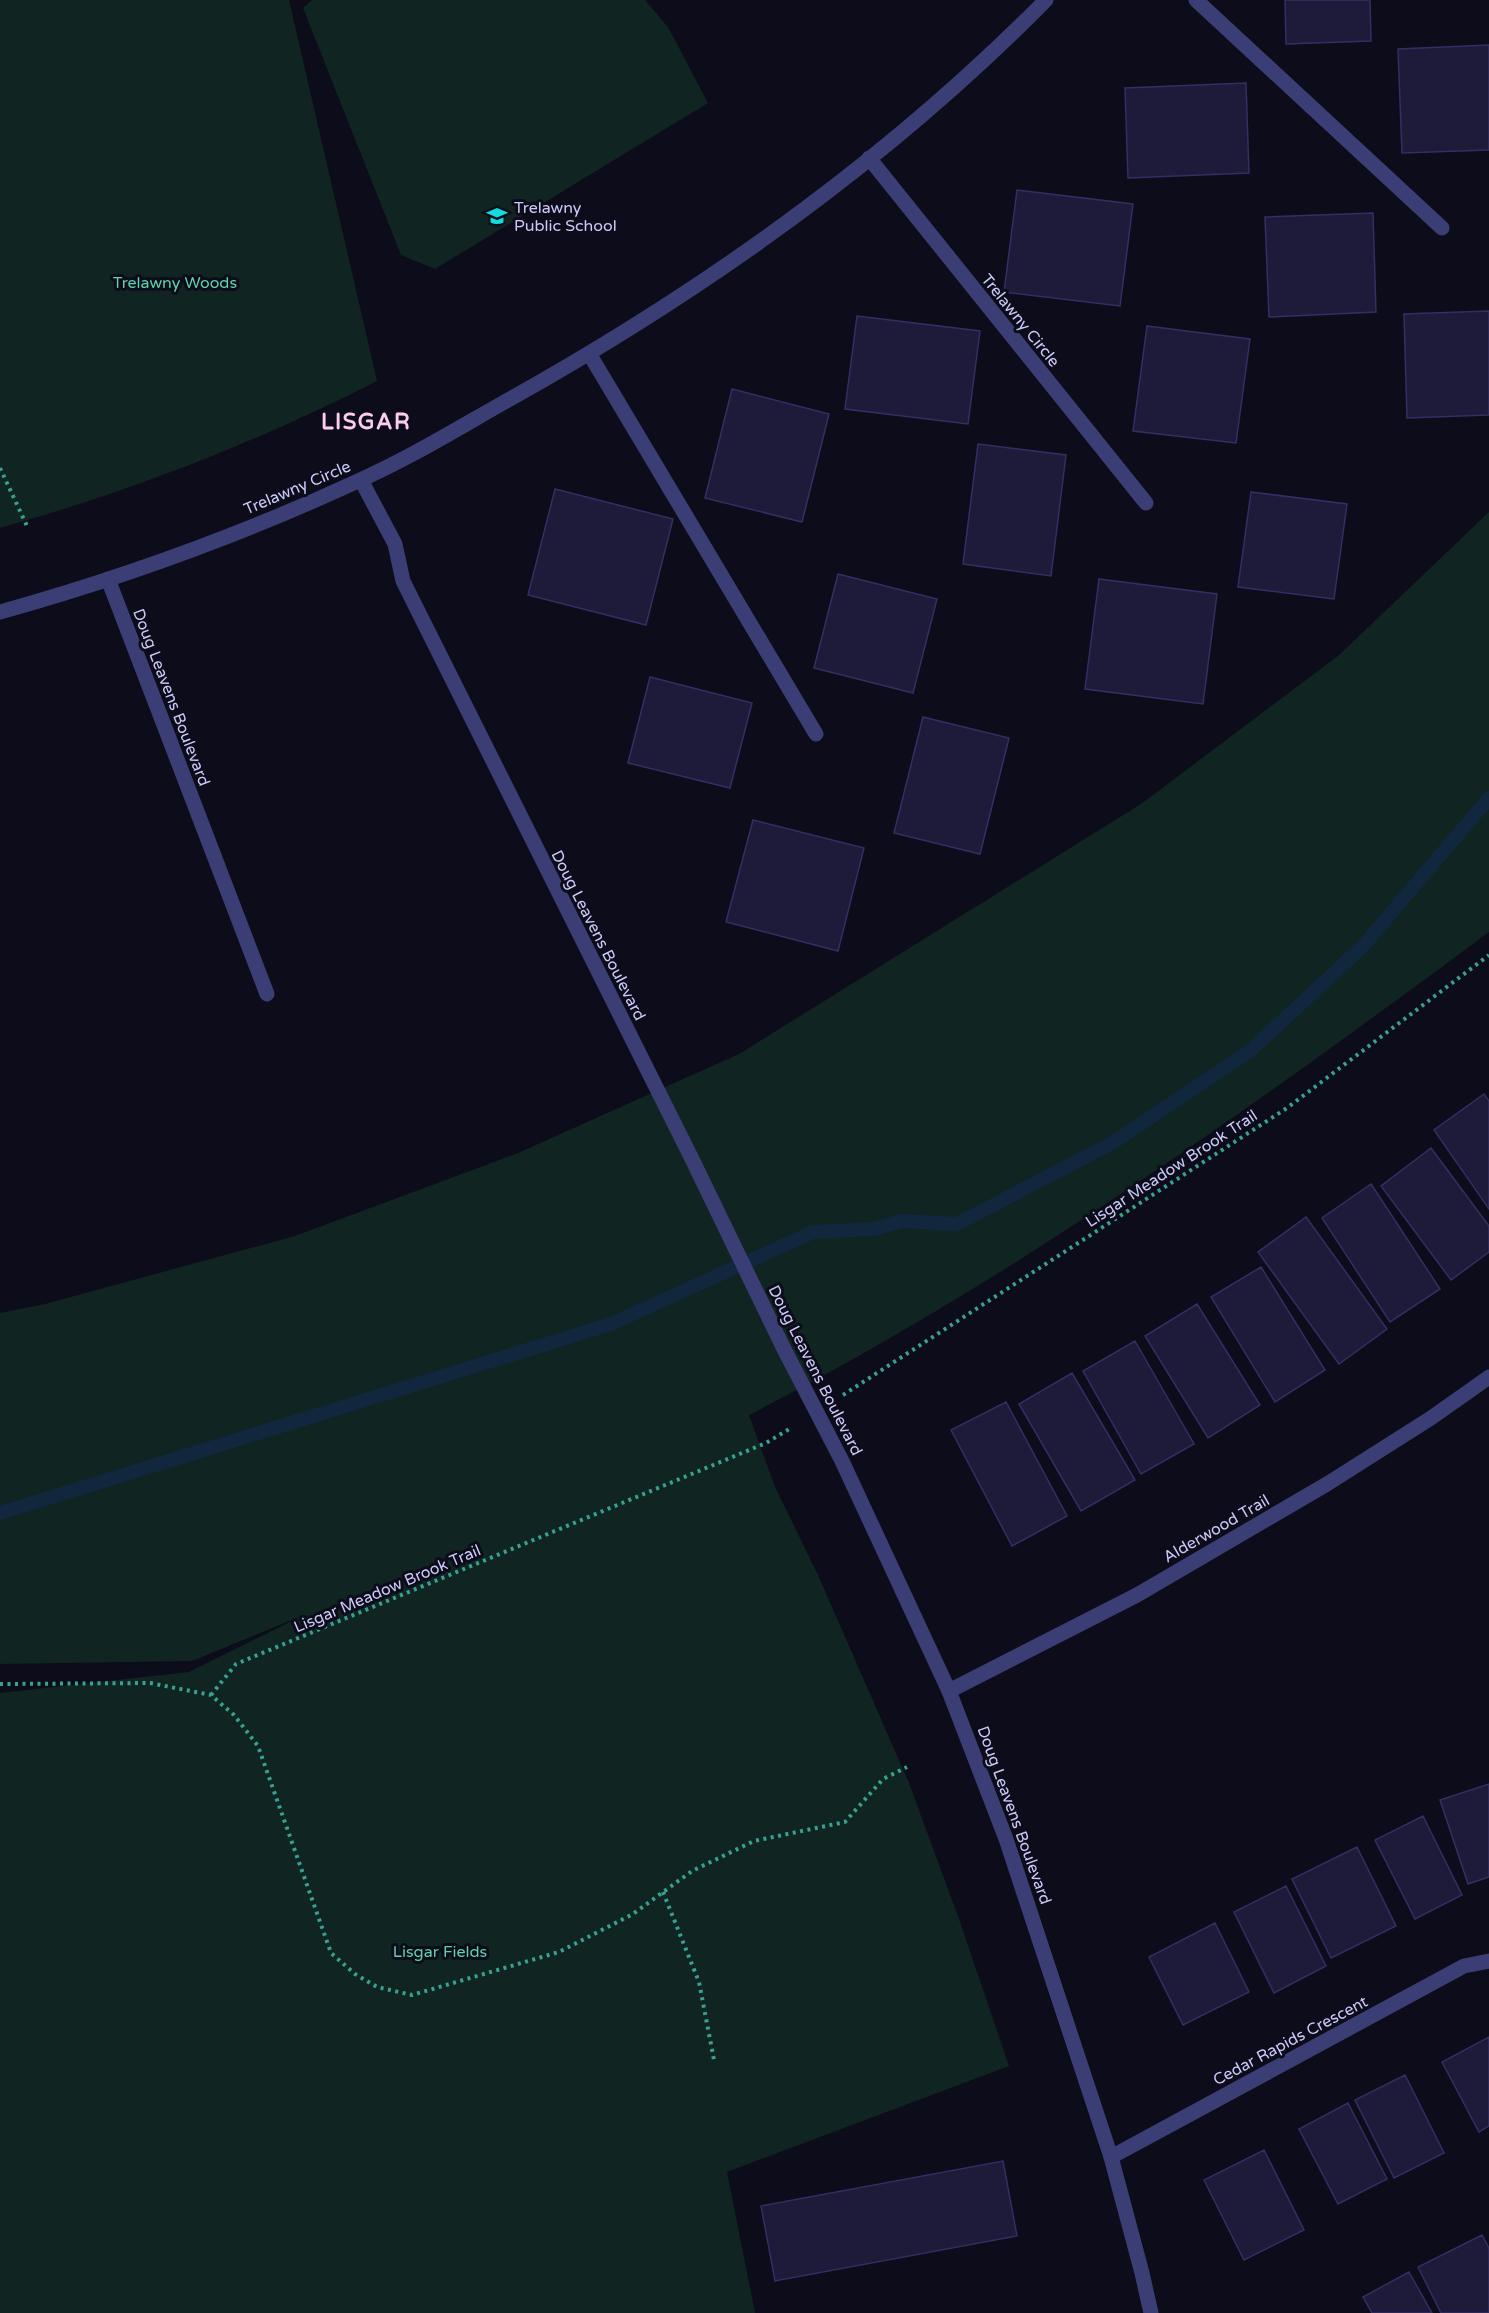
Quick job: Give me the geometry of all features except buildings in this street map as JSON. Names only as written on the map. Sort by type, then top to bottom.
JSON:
[{"type":"street","name":"Trelawny Circle","points":[[0,612],[108,579],[267,521],[361,480],[590,355],[740,257],[801,213],[967,76],[1046,0]]},
{"type":"street","points":[[1196,0],[1442,228]]},
{"type":"street","name":"Trelawny Circle","points":[[869,158],[1146,503]]},
{"type":"street","points":[[590,355],[816,734]]},
{"type":"street","name":"Doug Leavens Boulevard","points":[[361,480],[395,544],[407,591],[842,1461],[949,1691],[1006,1839],[1111,2157],[1151,2313]]},
{"type":"street","name":"Doug Leavens Boulevard","points":[[108,579],[267,994]]},
{"type":"street","name":"Alderwood Trail","points":[[949,1691],[1137,1595],[1297,1502],[1431,1418],[1489,1377]]},
{"type":"street","name":"Cedar Rapids Crescent","points":[[1111,2157],[1464,1966],[1489,1961]]},
{"type":"path","points":[[0,468],[27,526]]},
{"type":"path","name":"Lisgar Meadow Brook Trail","points":[[856,1387],[1287,1108],[1489,955]]},
{"type":"path","name":"Lisgar Meadow Brook Trail","points":[[211,1695],[236,1664],[755,1448],[780,1435]]},
{"type":"path","points":[[0,1684],[150,1683],[211,1695],[234,1715],[258,1746],[331,1953],[355,1974],[377,1987],[412,1995],[559,1952],[633,1914],[692,1871],[754,1841],[846,1822],[883,1779],[907,1767]]},
{"type":"path","points":[[663,1892],[699,1982],[714,2060]]},
{"type":"green space","name":"Trelawny Woods","points":[[0,0],[289,0],[377,381],[286,425],[192,464],[97,498],[0,528]]},
{"type":"green space","points":[[312,0],[645,0],[668,27],[708,103],[435,269],[401,255],[303,8]]},
{"type":"green space","name":"Lisgar Fields","points":[[1489,512],[1489,932],[1310,1063],[1129,1189],[942,1307],[847,1363],[749,1415],[775,1487],[818,1575],[909,1783],[959,1919],[1009,2066],[727,2172],[755,2313],[0,2313],[0,1693],[189,1672],[304,1615],[192,1661],[0,1664],[0,1313],[45,1304],[295,1236],[518,1153],[739,1054],[1141,804],[1338,656]]},
{"type":"waterway","points":[[0,1513],[611,1324],[813,1232],[874,1229],[902,1221],[957,1224],[1114,1142],[1250,1051],[1363,946],[1489,798]]},
{"type":"place","name":"Trelawny Public School","points":[[497,216]]},
{"type":"district","name":"LISGAR","points":[[366,421]]}]
